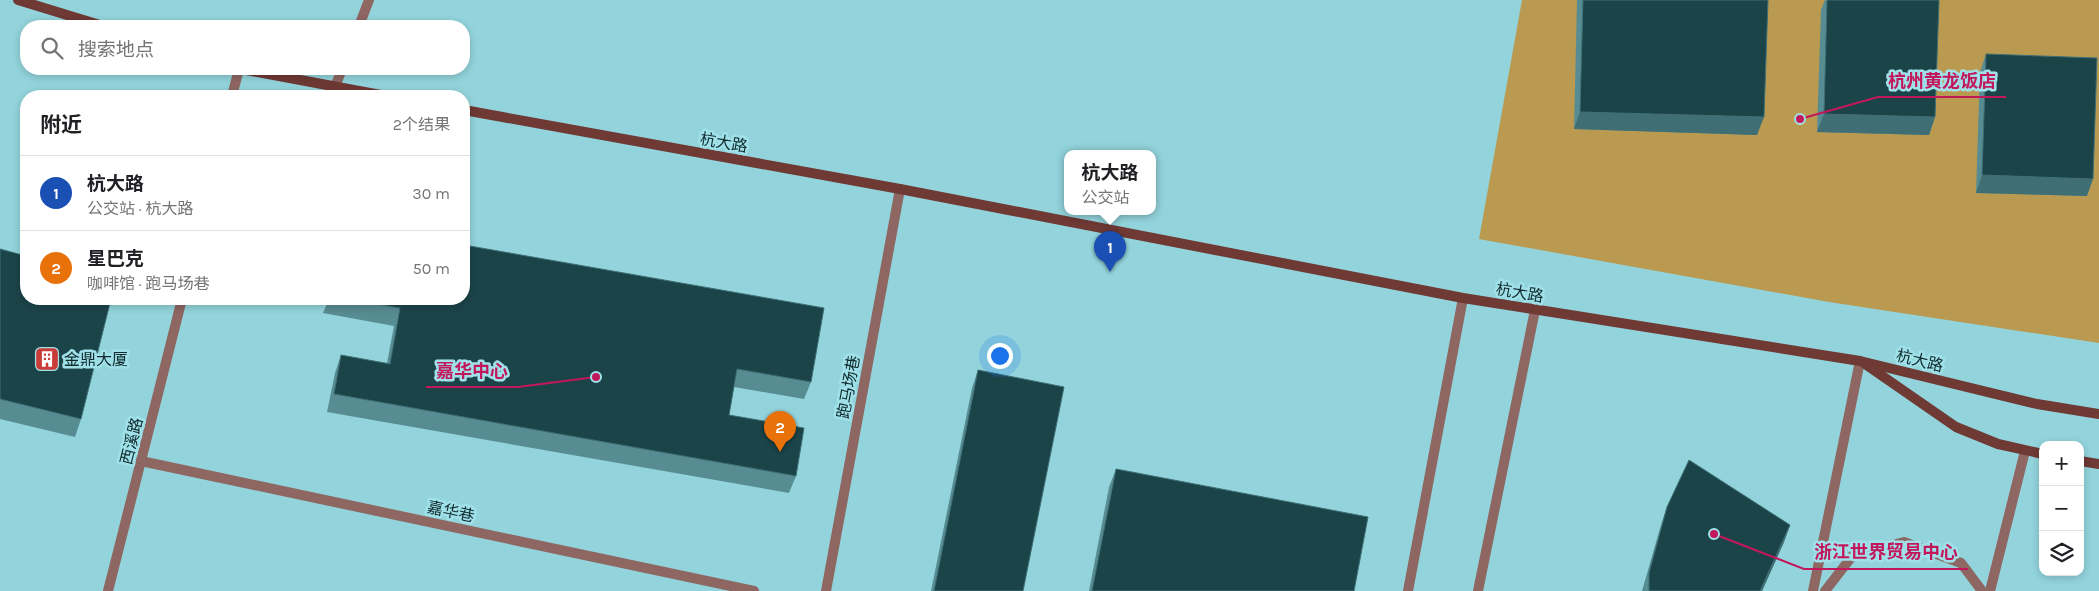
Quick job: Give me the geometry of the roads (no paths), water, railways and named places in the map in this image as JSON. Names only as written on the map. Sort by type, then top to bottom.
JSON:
[{"type":"main road","points":[[18,0],[83,20]]},
{"type":"main road","points":[[272,75],[352,90]]},
{"type":"main road","name":"杭大路","points":[[470,111],[900,189],[1463,298],[1860,361],[2037,404],[2099,414]]},
{"type":"main road","points":[[1860,361],[1956,427],[1998,444],[2039,453]]},
{"type":"main road","points":[[2084,462],[2099,464]]},
{"type":"street","points":[[361,20],[369,0]]},
{"type":"street","points":[[234,90],[238,75]]},
{"type":"street","points":[[335,87],[340,75]]},
{"type":"street","name":"跑马场巷","points":[[826,591],[900,189]]},
{"type":"street","points":[[1408,591],[1463,298]]},
{"type":"street","name":"西溪路","points":[[108,591],[180,305]]},
{"type":"street","points":[[1478,591],[1535,310]]},
{"type":"street","points":[[1813,591],[1860,361]]},
{"type":"street","points":[[1990,591],[2025,451]]},
{"type":"street","name":"嘉华巷","points":[[141,461],[754,591]]},
{"type":"street","points":[[1825,591],[1854,554],[1904,542],[1961,563],[1982,591]]},
{"type":"place","name":"杭州黄龙饭店","points":[[1800,119]]},
{"type":"place","name":"杭大路","points":[[1110,272]]},
{"type":"place","name":"金鼎大厦","points":[[47,359]]},
{"type":"place","name":"嘉华中心","points":[[596,377]]},
{"type":"place","name":"星巴克","points":[[780,452]]},
{"type":"place","name":"浙江世界贸易中心","points":[[1714,534]]}]
